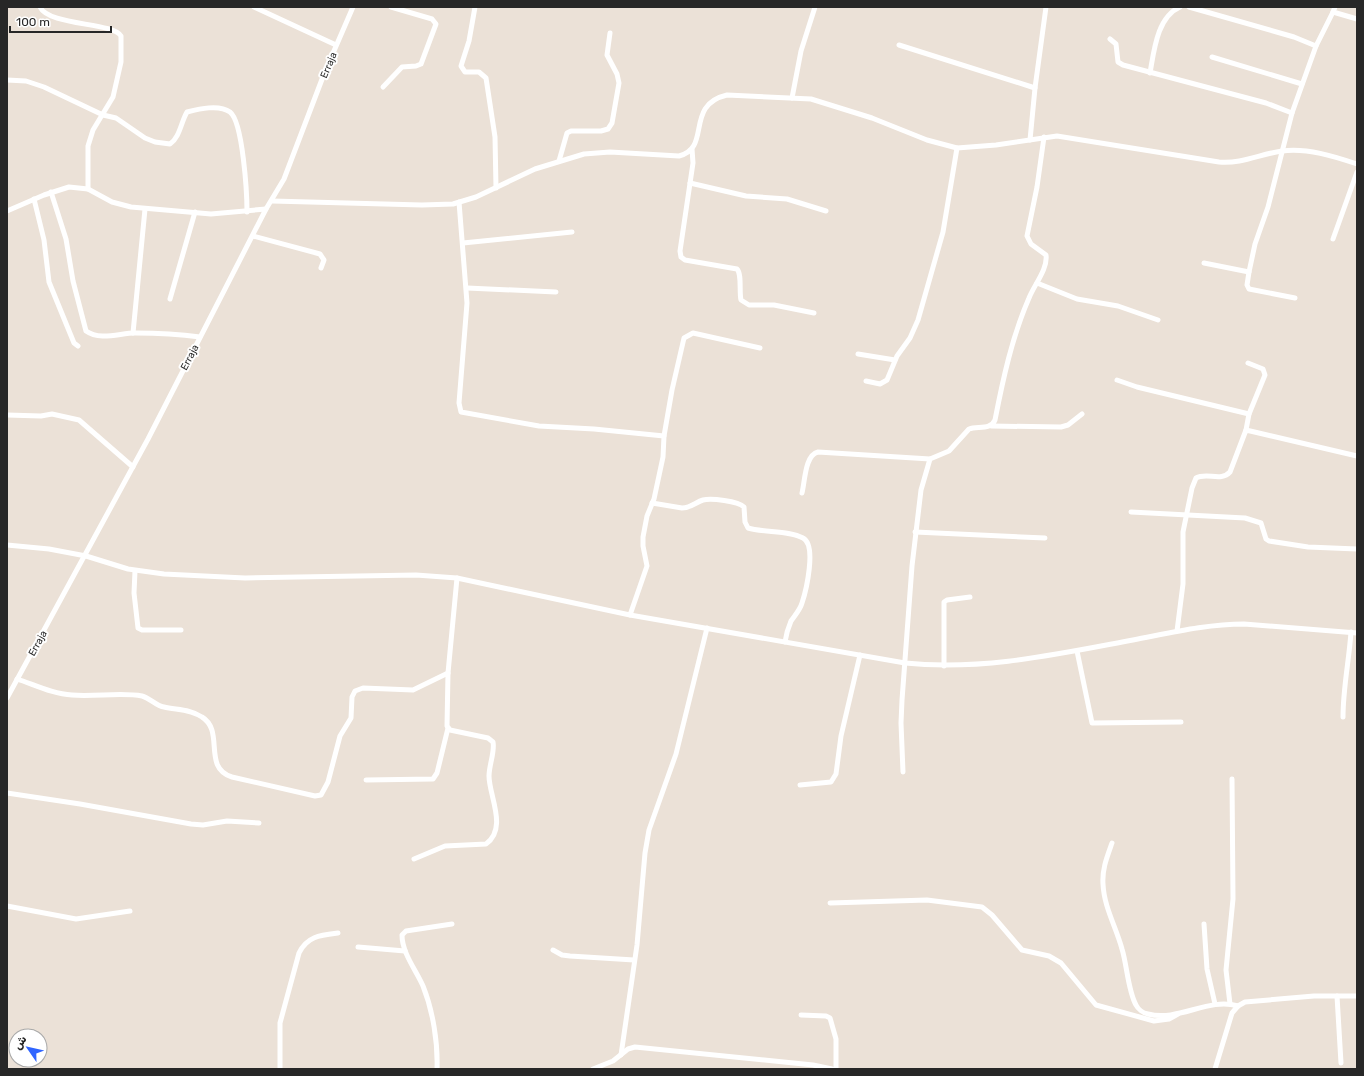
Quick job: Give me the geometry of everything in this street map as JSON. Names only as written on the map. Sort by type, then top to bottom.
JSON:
[{"type":"street","points":[[40,7],[47,14],[85,25],[113,30],[119,34],[121,41],[120,71],[113,97],[93,130],[88,146],[88,189]]},
{"type":"street","points":[[254,7],[336,45]]},
{"type":"street","name":"Erraja","points":[[7,698],[86,556],[266,210],[284,179],[310,107],[353,7]]},
{"type":"street","points":[[384,87],[402,67],[421,64],[425,57],[436,24],[432,19],[391,7]]},
{"type":"street","points":[[475,7],[469,41],[461,66],[465,72],[479,72],[486,78],[495,137],[496,188]]},
{"type":"street","points":[[792,98],[801,51],[815,7]]},
{"type":"street","points":[[1030,140],[1035,88],[1046,7]]},
{"type":"street","points":[[1150,73],[1160,32],[1168,17],[1180,7]]},
{"type":"street","points":[[1189,7],[1294,37],[1316,46]]},
{"type":"street","points":[[1295,298],[1248,289],[1247,285],[1249,272],[1255,244],[1268,207],[1292,113],[1316,46],[1334,9],[1357,19]]},
{"type":"street","points":[[560,161],[564,137],[568,132],[605,130],[610,126],[614,119],[619,83],[617,74],[607,55],[610,33]]},
{"type":"street","points":[[1110,38],[1116,44],[1120,64],[1266,103],[1292,113]]},
{"type":"street","points":[[899,45],[1035,88]]},
{"type":"street","points":[[1212,57],[1302,84]]},
{"type":"street","points":[[7,80],[26,81],[44,87],[103,115],[116,118],[145,138],[155,142],[170,144],[177,138],[182,121],[187,112],[211,108],[223,109],[230,112],[235,118],[240,136],[247,212]]},
{"type":"street","points":[[814,313],[774,305],[749,305],[741,300],[739,288],[740,273],[738,269],[685,260],[681,257],[680,251],[693,163],[692,148],[702,115],[712,100],[727,95],[792,98],[822,102],[872,118],[927,140],[958,148],[996,145],[1057,136],[1147,152],[1232,163],[1282,151],[1324,154],[1357,164]]},
{"type":"street","points":[[991,426],[995,420],[1004,376],[1016,333],[1046,263],[1046,255],[1031,244],[1027,236],[1037,187],[1044,137]]},
{"type":"street","points":[[272,200],[422,205],[459,202],[496,188],[535,169],[597,152],[679,156],[685,154],[692,148]]},
{"type":"street","points":[[866,381],[884,384],[890,374],[895,360],[910,338],[918,320],[942,232],[958,148]]},
{"type":"street","points":[[1333,239],[1357,172]]},
{"type":"street","points":[[690,183],[746,196],[788,199],[826,211]]},
{"type":"street","points":[[7,211],[51,192],[69,187],[88,189],[122,205],[145,209],[224,214],[266,210]]},
{"type":"street","points":[[51,192],[66,239],[74,286],[86,331],[108,336],[133,333],[181,334],[200,337]]},
{"type":"street","points":[[34,199],[44,240],[49,282],[74,343],[78,346]]},
{"type":"street","points":[[459,202],[467,288],[466,335],[459,403],[461,412],[539,426],[594,429],[664,436]]},
{"type":"street","points":[[133,333],[145,209]]},
{"type":"street","points":[[170,299],[195,212]]},
{"type":"street","points":[[463,243],[572,232]]},
{"type":"street","points":[[253,236],[320,254],[324,260],[321,268]]},
{"type":"street","points":[[1204,263],[1249,272]]},
{"type":"street","points":[[1037,283],[1078,299],[1118,306],[1158,320]]},
{"type":"street","points":[[467,288],[556,292]]},
{"type":"street","points":[[630,615],[647,566],[643,541],[647,516],[652,504],[663,456],[664,436],[681,345],[686,335],[693,333],[760,348]]},
{"type":"street","points":[[858,354],[895,360]]},
{"type":"street","points":[[1177,631],[1183,584],[1183,532],[1193,481],[1200,475],[1220,477],[1228,475],[1230,472],[1246,430],[1249,414],[1265,375],[1263,369],[1248,363]]},
{"type":"street","points":[[1117,380],[1137,387],[1249,414]]},
{"type":"street","points":[[7,416],[41,416],[52,414],[79,420],[133,466]]},
{"type":"street","points":[[802,493],[810,458],[813,453],[818,452],[930,459],[949,451],[969,429],[991,426],[1061,427],[1068,425],[1082,414]]},
{"type":"street","points":[[1246,430],[1357,456]]},
{"type":"street","points":[[903,772],[901,723],[915,532],[921,490],[930,459]]},
{"type":"street","points":[[652,504],[687,508],[707,499],[735,502],[744,507],[744,522],[748,528],[793,535],[803,538],[807,542],[809,548],[807,585],[802,604],[789,626],[784,642]]},
{"type":"street","points":[[1131,512],[1186,515],[1224,515],[1245,518],[1261,523],[1266,539],[1269,541],[1308,547],[1357,549]]},
{"type":"street","points":[[915,532],[1045,538]]},
{"type":"street","points":[[7,545],[49,549],[86,556],[135,571],[207,577],[416,575],[457,578],[630,615],[905,663],[944,666],[993,664],[1077,651],[1177,631],[1212,626],[1244,624],[1357,633]]},
{"type":"street","points":[[135,571],[134,593],[138,628],[142,630],[181,630]]},
{"type":"street","points":[[366,780],[434,779],[448,728],[448,674],[457,578]]},
{"type":"street","points":[[944,666],[944,602],[947,600],[970,598]]},
{"type":"street","points":[[621,1055],[642,902],[644,853],[649,830],[676,754],[707,628]]},
{"type":"street","points":[[1343,717],[1343,693],[1351,632]]},
{"type":"street","points":[[1077,651],[1092,723],[1181,722]]},
{"type":"street","points":[[800,785],[831,782],[836,774],[840,736],[860,655]]},
{"type":"street","points":[[17,679],[67,695],[140,696],[163,707],[197,714],[210,725],[213,735],[214,759],[224,774],[232,778],[315,796],[320,795],[326,787],[340,737],[351,718],[352,697],[355,691],[363,688],[413,690],[448,674]]},
{"type":"street","points":[[414,859],[444,846],[486,844],[492,838],[494,833],[497,813],[489,778],[493,742],[488,738],[448,728]]},
{"type":"street","points":[[1230,1004],[1226,970],[1233,899],[1232,779]]},
{"type":"street","points":[[7,793],[80,804],[191,824],[203,825],[226,821],[259,823]]},
{"type":"street","points":[[1112,843],[1105,860],[1103,886],[1108,912],[1123,952],[1136,1006],[1148,1015],[1178,1014],[1215,1004],[1230,1004],[1238,1006]]},
{"type":"street","points":[[830,903],[927,900],[982,907],[992,915],[1022,950],[1049,956],[1061,964],[1096,1005],[1154,1022],[1169,1019],[1178,1014]]},
{"type":"street","points":[[7,906],[76,919],[130,911]]},
{"type":"street","points":[[437,1069],[437,1049],[427,998],[405,951],[402,934],[406,931],[452,924]]},
{"type":"street","points":[[1204,924],[1207,969],[1215,1004]]},
{"type":"street","points":[[280,1069],[278,1037],[280,1023],[299,953],[302,946],[312,938],[338,933]]},
{"type":"street","points":[[358,947],[405,951]]},
{"type":"street","points":[[554,950],[558,954],[570,956],[634,960]]},
{"type":"street","points":[[1215,1069],[1229,1022],[1238,1006],[1245,1002],[1314,996],[1357,996]]},
{"type":"street","points":[[1337,996],[1341,1063]]},
{"type":"street","points":[[800,1015],[826,1016],[830,1018],[836,1039],[836,1069]]},
{"type":"street","points":[[593,1069],[613,1061],[628,1049],[635,1047],[813,1065],[832,1069]]}]
